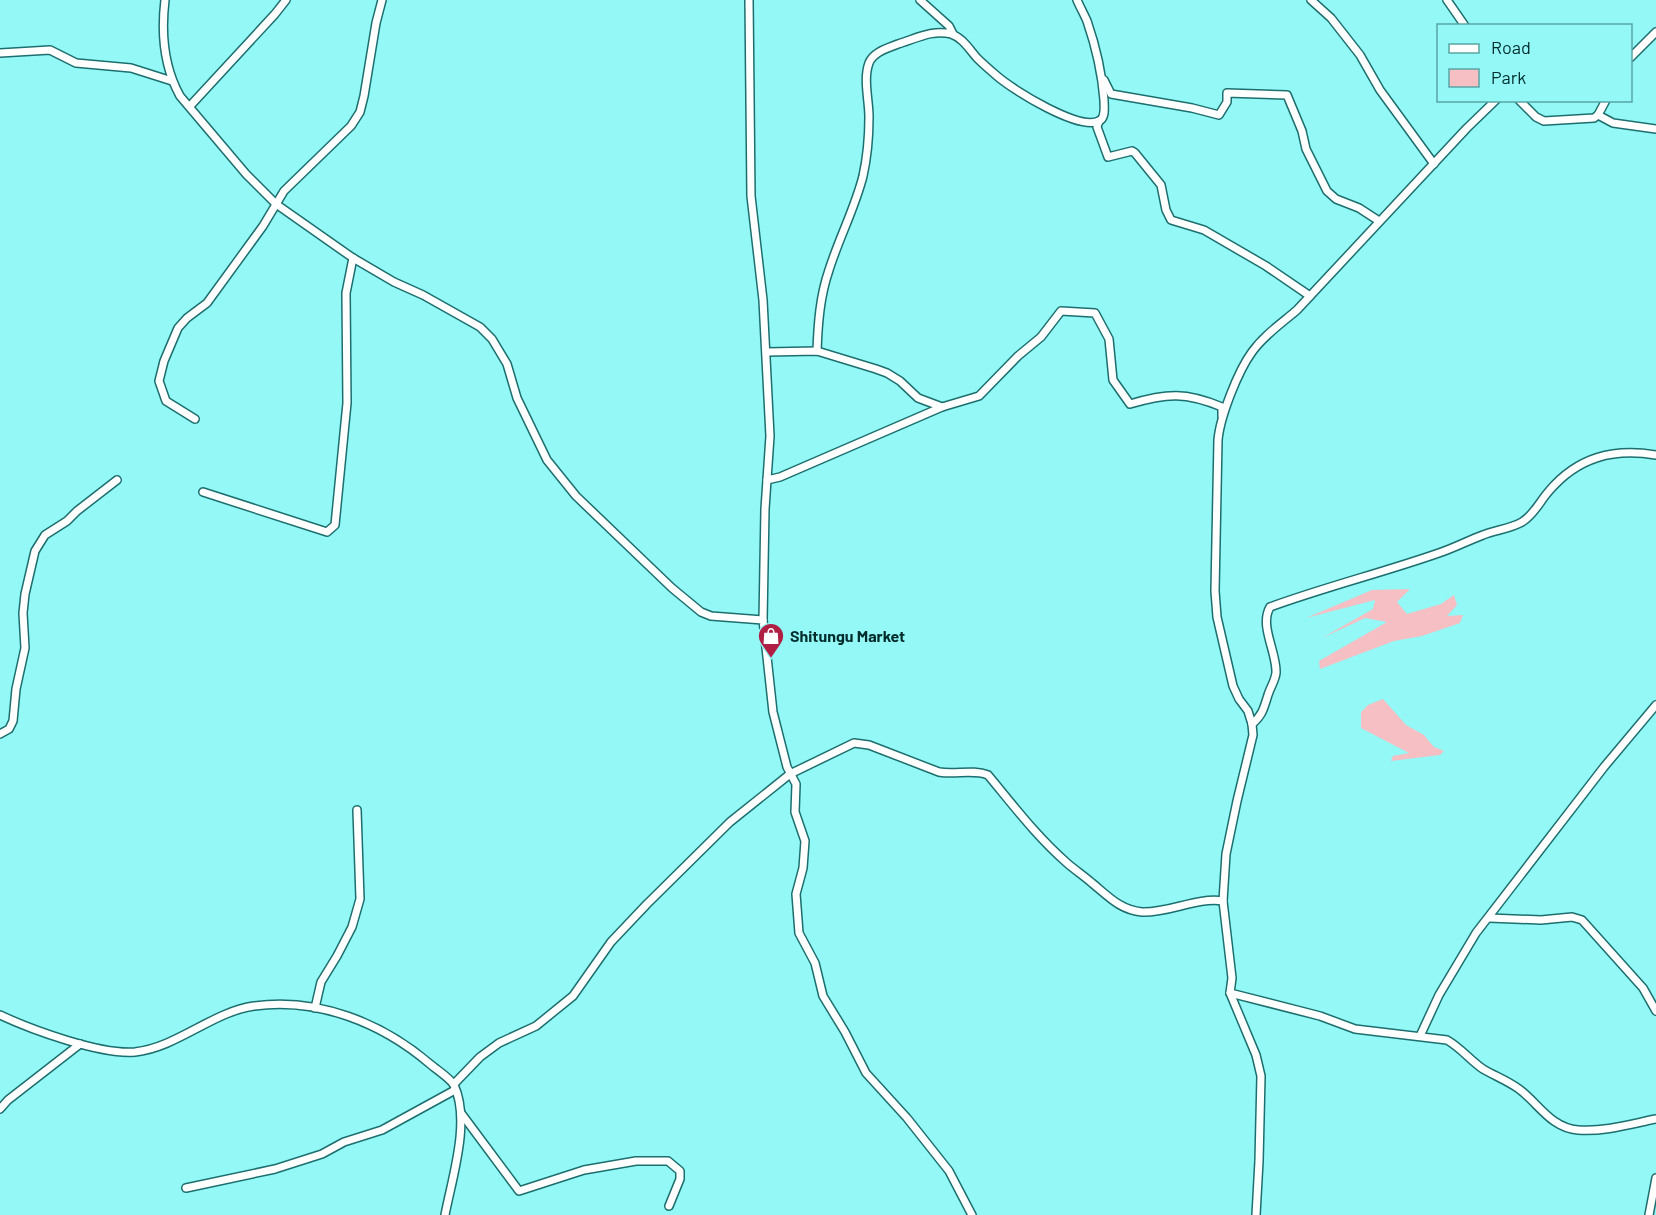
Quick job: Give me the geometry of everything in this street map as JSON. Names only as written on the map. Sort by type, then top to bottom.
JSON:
[{"type":"street","points":[[165,0],[163,16],[167,64],[172,81],[180,96],[246,174],[276,204],[353,258],[480,327],[492,339],[507,364],[517,398],[547,460],[576,496],[672,588],[701,612],[711,616],[763,620]]},
{"type":"street","points":[[190,106],[286,0]]},
{"type":"street","points":[[195,419],[166,401],[159,381],[164,361],[178,328],[207,303],[284,191],[351,126],[360,112],[382,0]]},
{"type":"street","points":[[749,0],[751,196],[763,300],[770,436],[763,620],[773,712],[790,774],[796,784],[795,812],[805,841],[803,868],[796,894],[799,933],[815,963],[822,996],[845,1032],[866,1073],[907,1118],[949,1171],[972,1215]]},
{"type":"street","points":[[920,0],[949,26],[953,34]]},
{"type":"street","points":[[1077,0],[1089,27],[1103,78],[1111,94],[1219,115],[1227,102],[1227,93],[1287,95],[1302,131],[1306,149],[1327,191],[1336,199],[1359,208],[1379,221]]},
{"type":"street","points":[[1311,0],[1331,18],[1360,55],[1380,90],[1434,165]]},
{"type":"street","points":[[1447,0],[1464,24]]},
{"type":"street","points":[[817,351],[822,296],[828,270],[850,215],[863,174],[869,119],[867,74],[869,61],[874,55],[937,31],[953,34],[1000,78],[1034,100],[1079,121],[1091,123],[1099,121]]},
{"type":"street","points":[[1632,56],[1656,32]]},
{"type":"street","points":[[0,53],[50,50],[76,63],[131,68],[172,81]]},
{"type":"street","points":[[1103,78],[1103,118],[1097,127],[1108,157],[1132,151],[1135,153],[1161,185],[1166,210],[1172,220],[1204,230],[1266,266],[1311,296]]},
{"type":"street","points":[[1222,417],[1252,351],[1268,333],[1311,296],[1379,221],[1494,102]]},
{"type":"street","points":[[1521,102],[1536,117],[1545,121],[1587,119],[1598,115],[1605,102]]},
{"type":"street","points":[[1598,115],[1613,123],[1656,129]]},
{"type":"street","points":[[203,492],[327,532],[334,525],[347,403],[346,293],[353,258]]},
{"type":"street","points":[[767,480],[780,477],[942,407],[976,398],[984,393],[1018,356],[1041,337],[1061,311],[1095,313],[1109,339],[1113,380],[1130,404],[1161,395],[1200,398],[1222,407],[1218,440],[1215,591],[1217,617],[1233,686],[1252,724],[1253,735],[1228,846],[1223,901],[1232,978],[1230,993],[1256,1055],[1261,1076],[1256,1215]]},
{"type":"street","points":[[767,352],[817,351],[887,373],[905,385],[918,398],[942,407]]},
{"type":"street","points":[[1252,724],[1263,712],[1275,675],[1274,653],[1267,626],[1270,607],[1438,554],[1519,523],[1532,513],[1562,477],[1575,467],[1600,456],[1641,453],[1656,455]]},
{"type":"street","points":[[0,734],[9,729],[13,721],[15,689],[25,648],[23,613],[25,594],[35,551],[45,535],[67,521],[76,511],[117,480]]},
{"type":"street","points":[[1420,1036],[1462,954],[1604,768],[1656,705]]},
{"type":"street","points":[[186,1188],[275,1169],[322,1154],[344,1142],[382,1130],[454,1087],[480,1057],[493,1047],[536,1026],[573,996],[611,942],[647,903],[730,822],[790,774],[854,743],[869,745],[939,772],[985,773],[1067,864],[1122,906],[1140,912],[1159,912],[1205,901],[1223,901]]},
{"type":"street","points":[[315,1008],[321,982],[352,927],[360,898],[357,810]]},
{"type":"street","points":[[1489,918],[1541,920],[1572,917],[1582,920],[1643,988],[1656,1011]]},
{"type":"street","points":[[1230,993],[1320,1016],[1355,1029],[1447,1040],[1459,1047],[1481,1067],[1520,1090],[1546,1116],[1562,1126],[1585,1130],[1656,1119]]},
{"type":"street","points":[[0,1015],[80,1044],[111,1052],[137,1052],[182,1036],[232,1012],[253,1006],[285,1005],[315,1008],[351,1016],[379,1030],[426,1061],[454,1087],[462,1113],[519,1191],[584,1170],[636,1161],[668,1161],[680,1171],[680,1179],[669,1206]]},
{"type":"street","points":[[0,1109],[8,1100],[80,1044]]},
{"type":"street","points":[[444,1215],[462,1113]]},
{"type":"street","points":[[1649,1215],[1656,1178]]},
{"type":"green space","points":[[1410,589],[1397,602],[1407,614],[1441,604],[1454,595],[1457,605],[1447,616],[1463,615],[1460,623],[1422,636],[1394,641],[1320,669],[1319,661],[1387,622],[1365,618],[1322,638],[1373,609],[1375,600],[1306,618],[1372,590]]},
{"type":"green space","points":[[1383,699],[1406,725],[1424,735],[1434,747],[1444,751],[1440,755],[1391,761],[1393,756],[1409,753],[1361,728],[1361,712],[1368,705]]},
{"type":"place","name":"Shitungu Market","points":[[771,659]]}]
